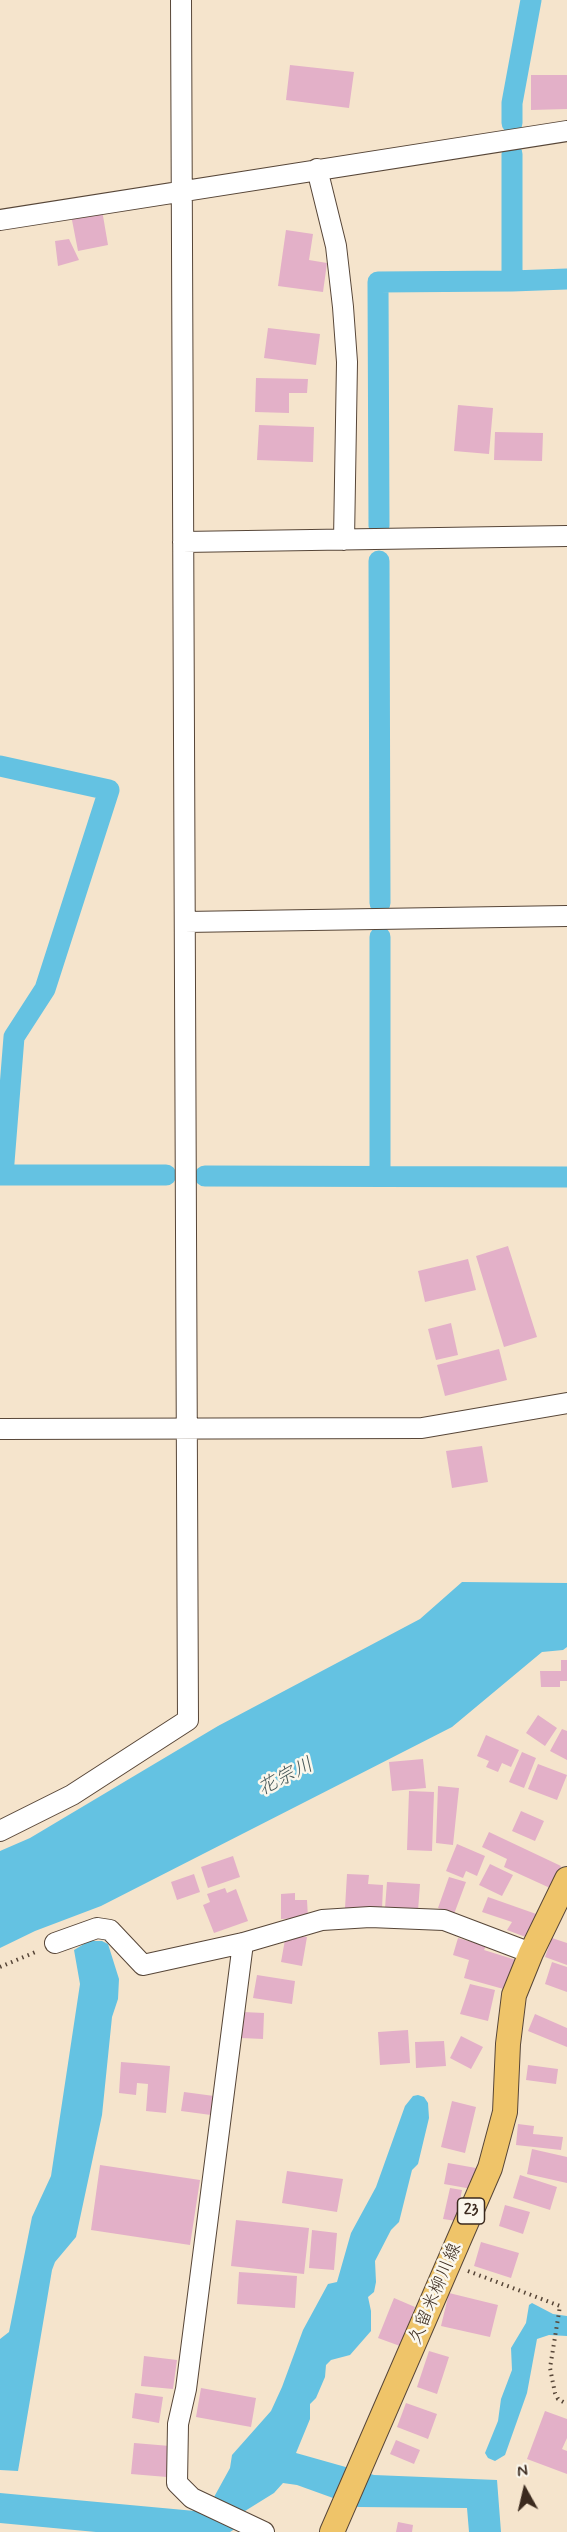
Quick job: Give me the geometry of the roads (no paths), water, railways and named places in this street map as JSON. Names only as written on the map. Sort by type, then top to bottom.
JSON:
[{"type":"main road","name":"久留米柳川線","points":[[332,2532],[489,2168],[505,2112],[508,2044],[514,1995],[531,1953],[567,1879]]},
{"type":"street","points":[[0,1831],[72,1795],[188,1720],[181,0]]},
{"type":"street","points":[[0,220],[567,131]]},
{"type":"street","points":[[317,169],[336,246],[343,307],[347,362],[344,540]]},
{"type":"street","points":[[183,542],[567,536]]},
{"type":"street","points":[[185,922],[567,916]]},
{"type":"street","points":[[0,1429],[422,1428],[567,1403]]},
{"type":"street","points":[[55,1943],[97,1928],[110,1930],[143,1965],[243,1943],[322,1920],[370,1917],[444,1920],[531,1953]]},
{"type":"street","points":[[243,1943],[191,2354],[178,2424],[177,2483],[192,2498],[258,2531]]},
{"type":"water","name":"花宗川","points":[[462,1582],[567,1583],[567,1647],[563,1650],[542,1652],[452,1727],[101,1906],[35,1931],[0,1948],[0,1851],[30,1838],[218,1726],[420,1619]]},
{"type":"water","points":[[89,1941],[102,1941],[108,1944],[119,1979],[118,1999],[112,2017],[102,2115],[76,2237],[55,2262],[52,2270],[18,2471],[0,2470],[0,2339],[9,2332],[32,2217],[51,2176],[80,1984],[74,1950]]},
{"type":"water","points":[[413,2096],[424,2097],[428,2103],[429,2118],[418,2164],[412,2170],[399,2222],[391,2230],[375,2261],[376,2282],[374,2292],[368,2297],[371,2331],[350,2355],[331,2360],[326,2365],[325,2377],[316,2398],[310,2404],[310,2419],[296,2453],[374,2475],[497,2480],[501,2532],[469,2532],[467,2508],[358,2507],[297,2485],[283,2483],[274,2493],[245,2511],[238,2527],[230,2532],[96,2532],[0,2523],[0,2493],[195,2511],[208,2508],[230,2468],[232,2455],[271,2411],[303,2330],[328,2284],[337,2282],[351,2233],[376,2187],[405,2106]]},
{"type":"water","points":[[532,2303],[553,2314],[567,2316],[567,2336],[549,2335],[537,2339],[527,2393],[505,2455],[495,2461],[488,2458],[485,2453],[498,2421],[501,2399],[512,2370],[511,2348],[526,2323],[529,2305]]},
{"type":"waterway","points":[[512,123],[512,103],[531,0]]},
{"type":"waterway","points":[[379,526],[378,282],[512,281],[512,154]]},
{"type":"waterway","points":[[512,281],[567,279]]},
{"type":"waterway","points":[[379,561],[380,903]]},
{"type":"waterway","points":[[0,766],[109,790],[45,989],[14,1037],[3,1175]]},
{"type":"waterway","points":[[380,937],[380,1176]]},
{"type":"waterway","points":[[0,1175],[166,1175]]},
{"type":"waterway","points":[[205,1176],[567,1177]]}]
